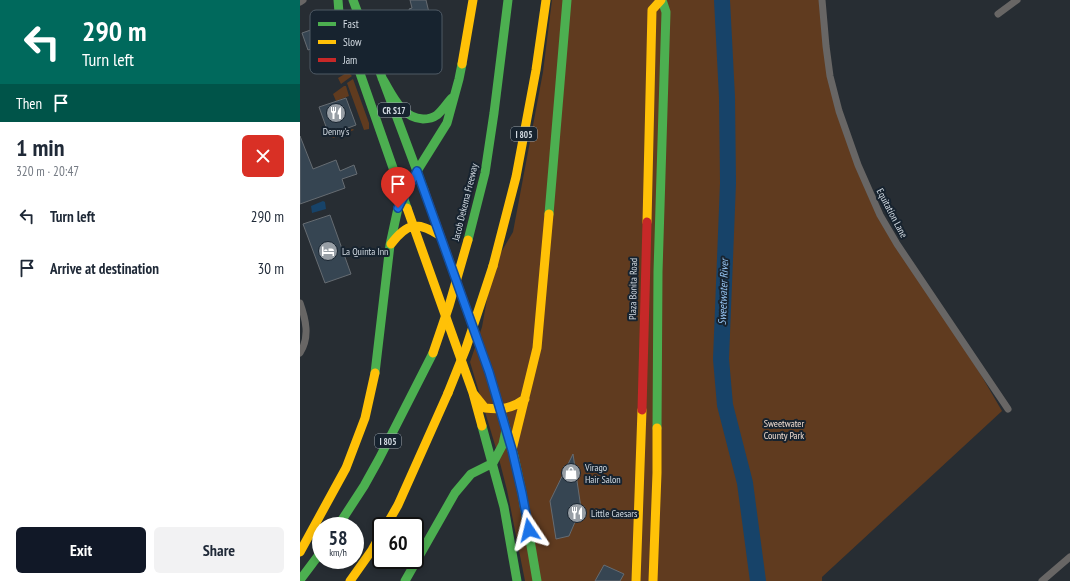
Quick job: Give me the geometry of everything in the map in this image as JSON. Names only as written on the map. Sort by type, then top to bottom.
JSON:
[{"type":"main road","name":"CR S17","points":[[338,0],[339,10]]},
{"type":"main road","name":"CR S17","points":[[353,0],[357,10]]},
{"type":"main road","points":[[300,552],[346,468],[365,418],[375,371],[390,245],[398,208],[417,171],[447,123],[459,79],[473,0]]},
{"type":"main road","name":"Jacob Dekema Freeway","points":[[344,517],[379,459],[433,353],[449,306],[468,240],[485,172],[508,0]]},
{"type":"main road","name":"I 805","points":[[391,517],[398,505],[448,393],[466,348],[493,266],[516,177],[536,70],[546,0]]},
{"type":"main road","points":[[512,450],[537,348],[567,0]]},
{"type":"main road","name":"Plaza Bonita Road","points":[[636,581],[652,10],[662,0],[666,12],[658,272],[657,473],[653,581]]},
{"type":"main road","name":"CR S17","points":[[360,74],[473,393],[504,508],[517,581]]},
{"type":"main road","name":"CR S17","points":[[381,74],[489,372],[512,450],[522,493],[537,581]]},
{"type":"main road","points":[[382,78],[402,109],[414,118],[431,118],[437,115],[455,95]]},
{"type":"main road","points":[[390,245],[401,232],[414,225],[420,224],[438,235]]},
{"type":"main road","points":[[473,393],[484,408],[500,411],[514,407],[525,399]]},
{"type":"main road","points":[[405,581],[455,494],[471,474],[493,463],[502,444],[506,430]]},
{"type":"main road","points":[[350,581],[372,550]]},
{"type":"main road","points":[[358,581],[372,550]]},
{"type":"main road","points":[[300,580],[312,564]]},
{"type":"street","name":"Equitation Lane","points":[[822,0],[830,76],[839,111],[858,165],[880,215],[897,244],[1008,409]]},
{"type":"street","points":[[998,14],[1017,0]]},
{"type":"street","points":[[300,303],[305,316],[306,334],[305,343],[300,353]]},
{"type":"street","points":[[1042,581],[1070,557]]},
{"type":"green space","name":"Sweetwater County Park","points":[[552,0],[822,0],[830,72],[869,198],[981,375],[1002,411],[822,577],[822,581],[525,581],[507,490],[470,362],[482,327],[493,266],[513,232],[543,72]]},
{"type":"green space","points":[[345,74],[350,74],[352,76],[341,84],[338,78]]},
{"type":"green space","points":[[353,79],[369,123],[369,129],[364,130],[347,83]]},
{"type":"green space","points":[[346,86],[349,96],[336,101],[333,94]]},
{"type":"green space","points":[[348,129],[354,130],[333,138],[331,135]]},
{"type":"water","points":[[323,201],[325,202],[326,209],[312,213],[311,206]]},
{"type":"building","points":[[410,0],[426,0],[428,10],[409,10],[412,8]]},
{"type":"building","points":[[310,30],[310,49],[308,50],[302,33]]},
{"type":"building","name":"Denny's","points":[[346,98],[356,125],[329,135],[319,107]]},
{"type":"building","points":[[300,136],[313,169],[336,160],[340,171],[354,165],[357,174],[342,179],[345,188],[300,204]]},
{"type":"building","name":"La Quinta Inn","points":[[330,215],[351,274],[325,283],[303,224]]},
{"type":"building","points":[[573,454],[581,508],[569,536],[556,539],[550,501]]},
{"type":"building","points":[[604,565],[624,574],[620,581],[595,581]]},
{"type":"waterway","name":"Sweetwater River","points":[[722,0],[727,97],[728,183],[721,359],[725,405],[745,483],[758,581]]},
{"type":"traffic: fast","points":[[338,0],[339,10]]},
{"type":"traffic: fast","points":[[353,0],[357,10]]},
{"type":"traffic: fast","points":[[468,240],[485,173],[508,0]]},
{"type":"traffic: fast","points":[[549,214],[567,0]]},
{"type":"traffic: fast","points":[[657,428],[658,272],[666,12],[662,0]]},
{"type":"traffic: fast","points":[[375,373],[390,245],[398,208],[417,171],[447,123],[462,64]]},
{"type":"traffic: fast","points":[[360,74],[407,208]]},
{"type":"traffic: fast","points":[[381,74],[424,190]]},
{"type":"traffic: fast","points":[[382,78],[398,104],[403,110],[415,118],[425,119],[435,116],[452,98]]},
{"type":"traffic: fast","points":[[344,517],[379,459],[433,353]]},
{"type":"traffic: fast","points":[[501,412],[514,456],[522,493],[537,581]]},
{"type":"traffic: fast","points":[[482,426],[504,507],[517,581]]},
{"type":"traffic: fast","points":[[405,581],[455,493],[471,474],[493,463],[503,444],[506,430]]},
{"type":"traffic: fast","points":[[300,580],[312,564]]},
{"type":"traffic: slow","points":[[462,64],[473,0]]},
{"type":"traffic: slow","points":[[493,266],[516,177],[536,70],[546,0]]},
{"type":"traffic: slow","points":[[647,222],[652,10],[661,0]]},
{"type":"traffic: slow","points":[[407,208],[473,393],[482,426]]},
{"type":"traffic: slow","points":[[512,450],[537,348],[549,214]]},
{"type":"traffic: slow","points":[[391,244],[402,232],[413,226],[424,228],[439,235]]},
{"type":"traffic: slow","points":[[433,353],[449,306],[468,240]]},
{"type":"traffic: slow","points":[[448,393],[466,348],[493,266]]},
{"type":"traffic: slow","points":[[300,552],[346,468],[365,418],[375,373]]},
{"type":"traffic: slow","points":[[391,517],[398,505],[448,393]]},
{"type":"traffic: slow","points":[[473,393],[485,408],[506,408],[525,399]]},
{"type":"traffic: slow","points":[[636,581],[642,410]]},
{"type":"traffic: slow","points":[[653,581],[657,428]]},
{"type":"traffic: slow","points":[[350,581],[372,550]]},
{"type":"traffic: jam","points":[[424,190],[489,372],[501,412]]},
{"type":"traffic: jam","points":[[642,410],[647,222]]},
{"type":"place","name":"Denny's","points":[[336,113]]},
{"type":"place","name":"La Quinta Inn","points":[[328,251]]},
{"type":"place","name":"Virago Hair Salon","points":[[571,473]]},
{"type":"place","name":"Little Caesars","points":[[577,513]]},
{"type":"route","points":[[398,208],[417,171],[438,235],[489,372],[512,450],[529,530]]}]
